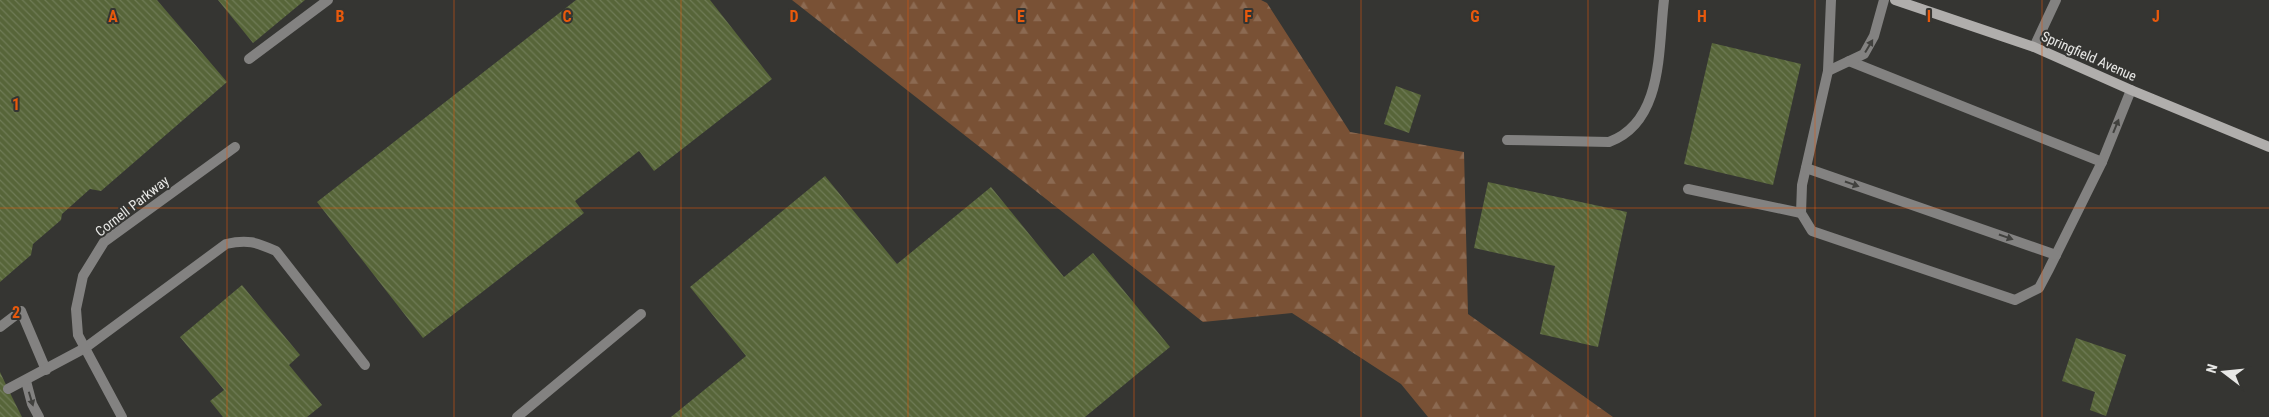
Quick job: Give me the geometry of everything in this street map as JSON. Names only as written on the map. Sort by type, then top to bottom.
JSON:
[{"type":"main road","name":"Springfield Avenue","points":[[1894,0],[2034,47],[2131,90],[2269,147]]},
{"type":"street","points":[[249,60],[328,0]]},
{"type":"street","points":[[1507,140],[1609,142],[1620,138],[1630,130],[1652,95],[1656,79],[1664,0]]},
{"type":"street","points":[[1831,0],[1828,71],[1802,185],[1801,213],[1812,231],[2015,300],[2039,288],[2102,162],[2131,90]]},
{"type":"street","points":[[1828,71],[1864,54],[1874,36],[1884,0]]},
{"type":"street","points":[[2034,47],[2056,0]]},
{"type":"street","points":[[1849,61],[2102,162]]},
{"type":"street","name":"Cornell Parkway","points":[[122,417],[78,336],[76,309],[83,276],[104,242],[235,147]]},
{"type":"street","points":[[1806,168],[2056,255]]},
{"type":"street","points":[[1688,189],[1801,213]]},
{"type":"street","points":[[8,389],[26,381],[84,348],[226,244],[242,240],[256,242],[276,251],[365,365]]},
{"type":"street","points":[[0,327],[21,311],[46,370]]},
{"type":"street","points":[[517,417],[641,314]]},
{"type":"street","points":[[26,381],[32,404],[39,417]]},
{"type":"green space","points":[[792,0],[1261,0],[1267,3],[1350,132],[1464,152],[1468,314],[1613,417],[1428,417],[1401,384],[1292,313],[1203,322]]},
{"type":"building","points":[[0,0],[157,0],[227,82],[101,191],[90,189],[62,214],[61,220],[33,244],[31,255],[0,282]]},
{"type":"building","points":[[218,0],[305,0],[253,43]]},
{"type":"building","points":[[576,0],[710,0],[772,79],[654,171],[639,151],[575,201],[584,213],[423,338],[317,202]]},
{"type":"building","points":[[1712,43],[1801,64],[1773,185],[1684,164]]},
{"type":"building","points":[[1396,86],[1421,95],[1409,133],[1384,124]]},
{"type":"building","points":[[825,176],[897,264],[991,187],[1064,277],[1093,253],[1170,347],[1085,417],[671,417],[746,356],[690,287]]},
{"type":"building","points":[[1488,182],[1627,212],[1598,347],[1540,334],[1555,266],[1474,248]]},
{"type":"building","points":[[242,285],[300,355],[289,365],[322,405],[307,417],[223,417],[210,401],[224,390],[180,337]]},
{"type":"building","points":[[2076,338],[2126,355],[2106,416],[2090,410],[2095,392],[2062,381]]},
{"type":"building","points":[[0,372],[8,389],[22,417],[0,417]]}]
